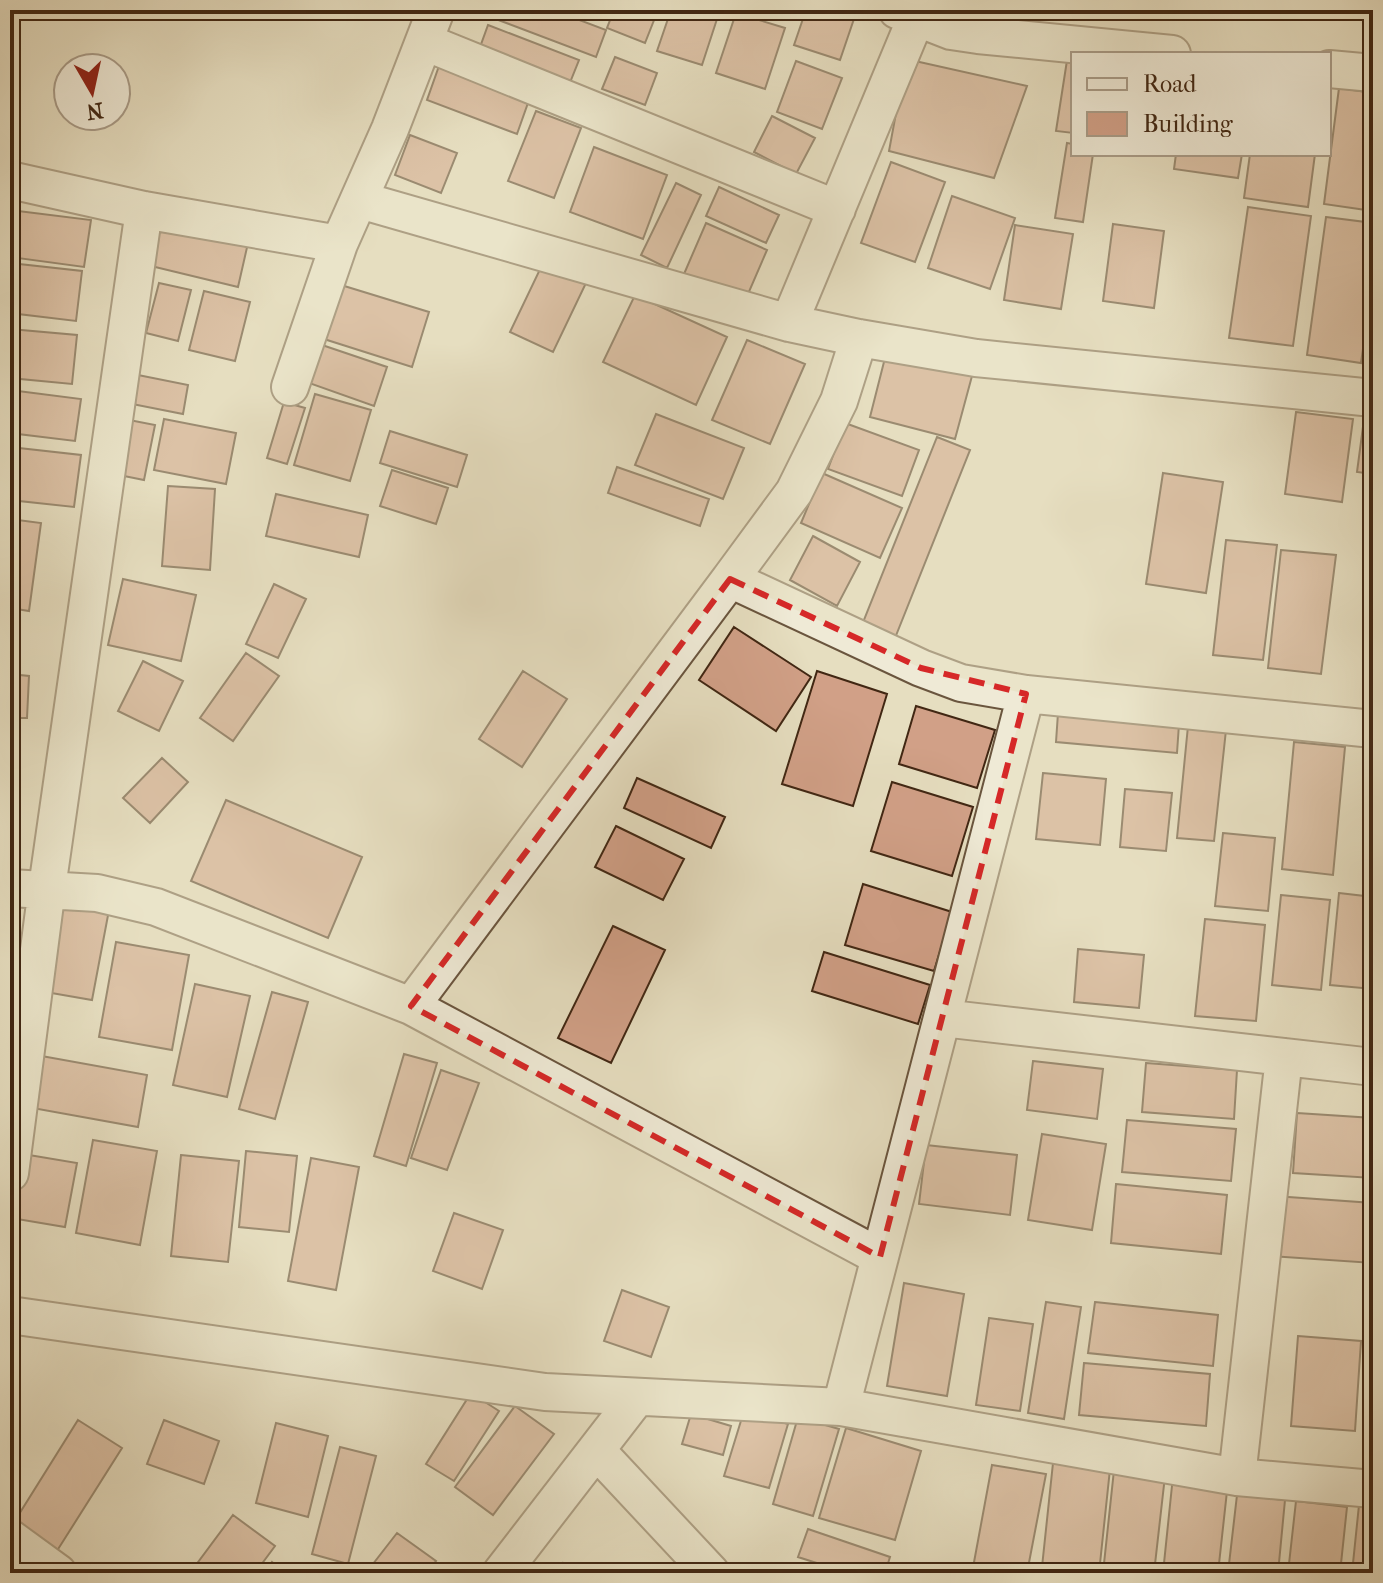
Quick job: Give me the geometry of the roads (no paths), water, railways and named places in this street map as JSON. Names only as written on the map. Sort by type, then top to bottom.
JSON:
[{"type":"street","points":[[789,323],[837,209],[907,14],[951,31],[985,23],[1160,52]]},
{"type":"street","points":[[290,387],[339,244],[360,200],[430,26],[837,209]]},
{"type":"street","points":[[1331,69],[1373,73]]},
{"type":"street","points":[[10,180],[144,210],[339,244]]},
{"type":"street","points":[[360,200],[789,323],[859,338],[976,358],[1373,398]]},
{"type":"street","points":[[10,1173],[47,888],[144,210]]},
{"type":"street","points":[[411,1006],[794,492],[839,401],[859,338]]},
{"type":"street","points":[[730,579],[921,668],[961,683],[1026,694],[1373,729]]},
{"type":"street","points":[[841,1407],[1026,694]]},
{"type":"street","points":[[10,888],[97,893],[156,907],[411,1006],[880,1257]]},
{"type":"street","points":[[942,1018],[1373,1067]]},
{"type":"street","points":[[1237,1477],[1284,1057]]},
{"type":"street","points":[[10,1315],[545,1392],[841,1407],[1237,1477],[1373,1489]]},
{"type":"street","points":[[501,1573],[637,1397]]},
{"type":"street","points":[[596,1450],[711,1573]]},
{"type":"street","points":[[10,1538],[58,1573]]}]
